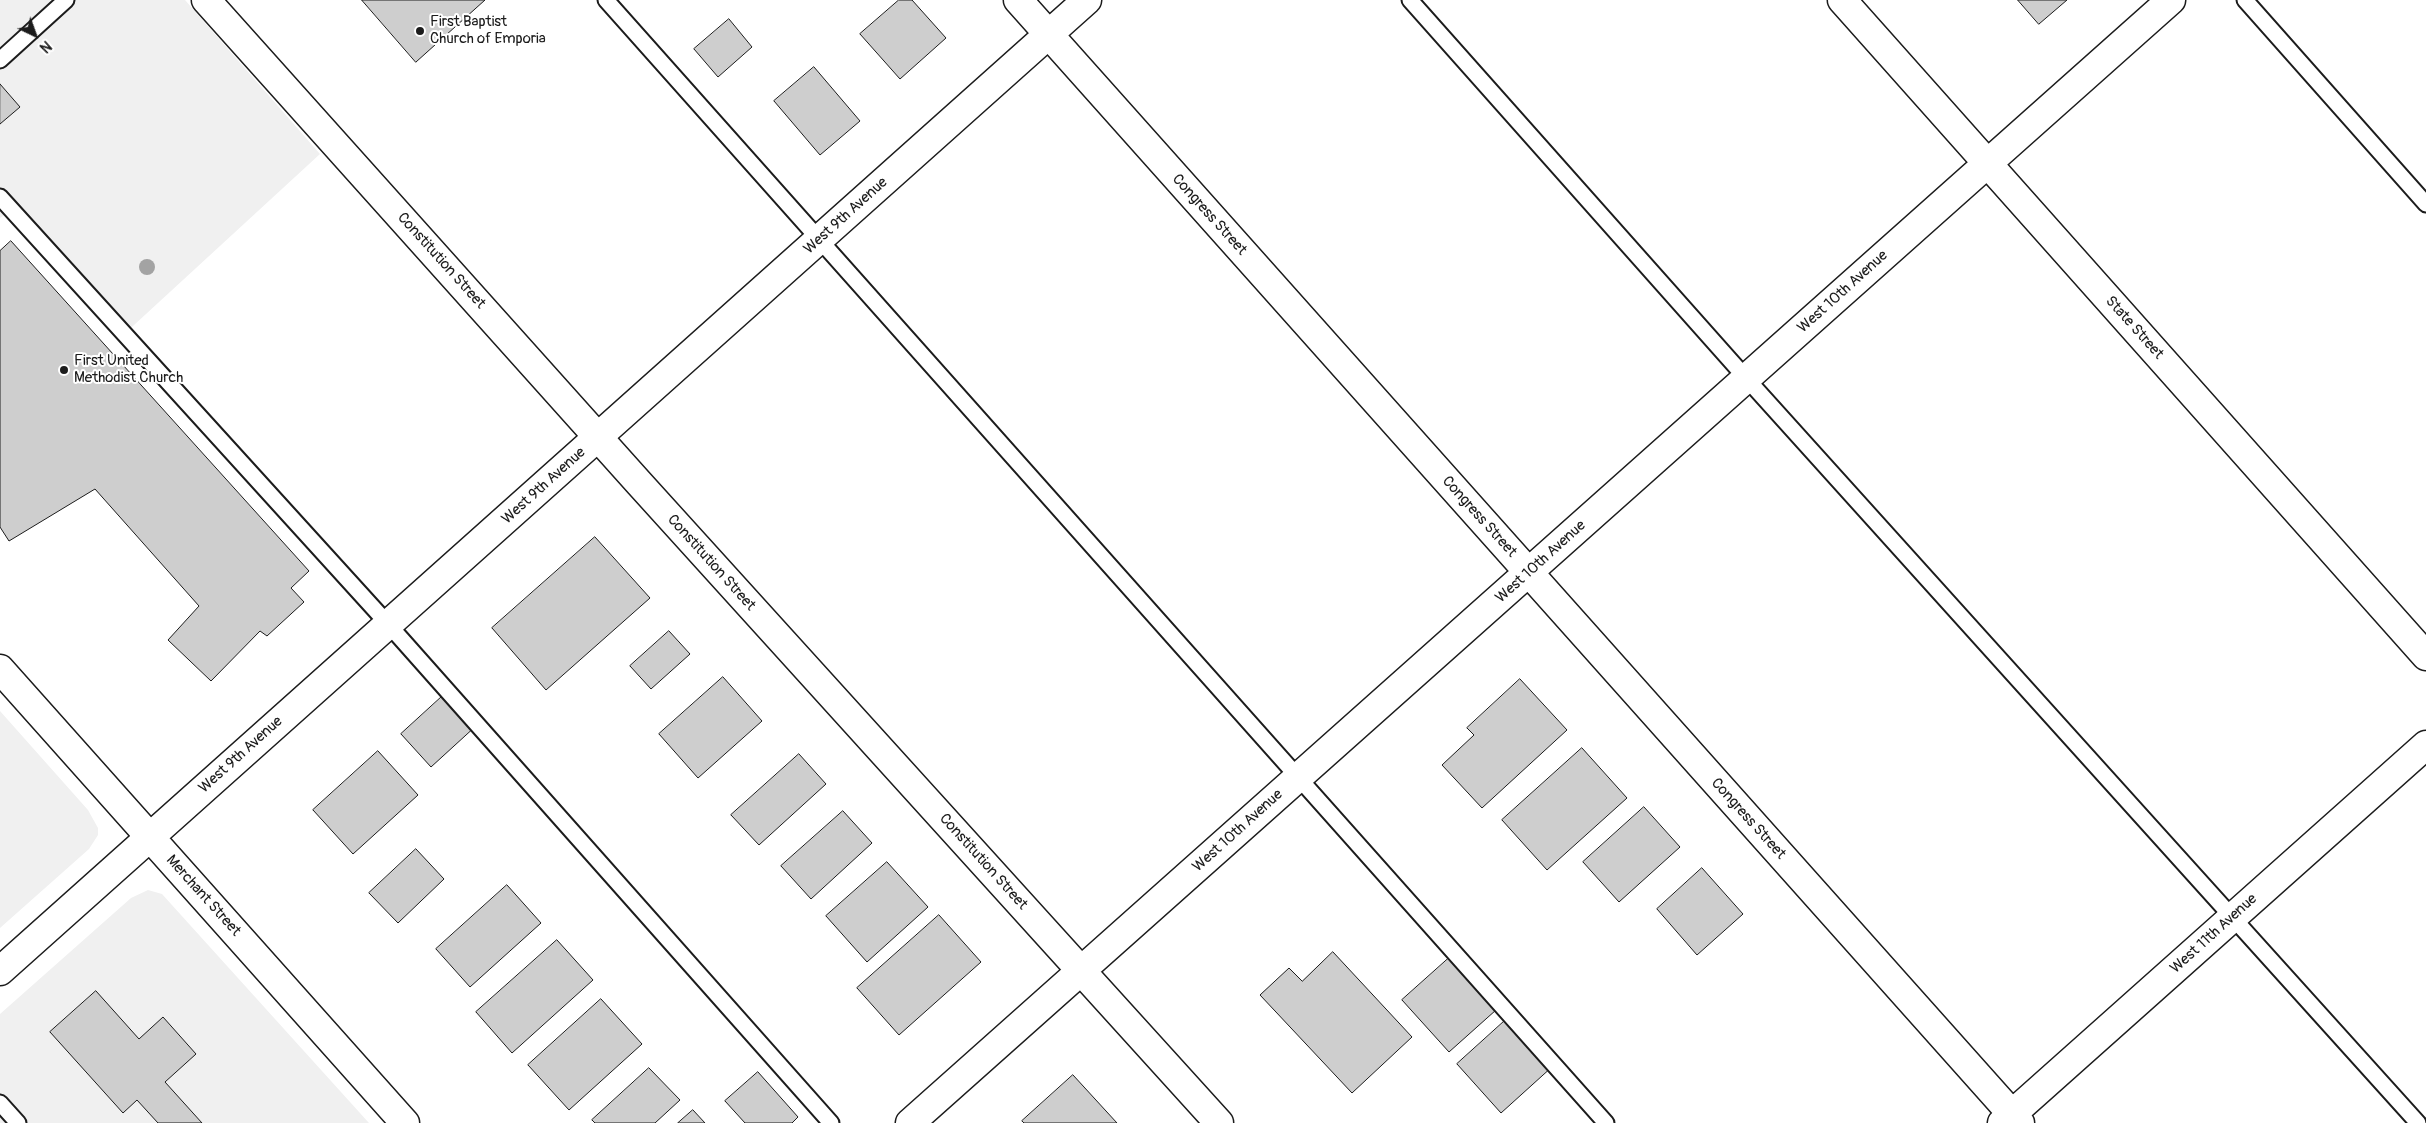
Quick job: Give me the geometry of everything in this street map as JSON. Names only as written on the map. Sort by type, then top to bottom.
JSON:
[{"type":"street","name":"Constitution Street","points":[[206,0],[1219,1123]]},
{"type":"street","name":"Congress Street","points":[[1018,0],[1529,573],[2011,1120]]},
{"type":"street","name":"West 9th Avenue","points":[[0,971],[1087,0]]},
{"type":"street","name":"State Street","points":[[1842,0],[2426,656]]},
{"type":"street","name":"West 10th Avenue","points":[[910,1123],[2171,0]]},
{"type":"street","name":"Merchant Street","points":[[0,669],[405,1123]]},
{"type":"street","name":"West 11th Avenue","points":[[2011,1120],[2426,745]]},
{"type":"lane","points":[[0,60],[66,0]]},
{"type":"lane","points":[[606,0],[1606,1123]]},
{"type":"lane","points":[[1410,0],[1746,378],[2418,1123]]},
{"type":"lane","points":[[2244,0],[2426,204]]},
{"type":"lane","points":[[0,197],[388,624],[831,1123]]},
{"type":"lane","points":[[0,1103],[18,1123]]},
{"type":"shaded area","points":[[0,0],[185,0],[320,154],[121,337],[6,214],[0,218]]},
{"type":"shaded area","points":[[0,711],[88,810],[98,828],[98,835],[89,849],[0,928]]},
{"type":"shaded area","points":[[148,890],[162,894],[369,1123],[0,1123],[0,1014],[131,898]]},
{"type":"building","name":"First Baptist Church of Emporia","points":[[362,0],[485,0],[416,62]]},
{"type":"building","points":[[899,0],[912,0],[946,38],[900,79],[860,34]]},
{"type":"building","points":[[2018,0],[2067,0],[2039,24]]},
{"type":"building","points":[[729,19],[752,47],[718,77],[694,49]]},
{"type":"building","points":[[814,67],[860,121],[820,155],[774,101]]},
{"type":"building","points":[[0,84],[20,107],[0,124]]},
{"type":"building","name":"First United Methodist Church","points":[[11,241],[309,571],[291,588],[304,602],[267,636],[260,631],[211,681],[168,640],[199,606],[95,489],[9,541],[0,527],[0,251]]},
{"type":"building","points":[[595,537],[650,598],[546,690],[492,628]]},
{"type":"building","points":[[669,631],[690,654],[651,689],[630,666]]},
{"type":"building","points":[[723,677],[762,721],[698,778],[659,734]]},
{"type":"building","points":[[1520,679],[1567,730],[1482,808],[1442,765],[1474,735],[1467,728]]},
{"type":"building","points":[[447,692],[477,725],[431,767],[401,734]]},
{"type":"building","points":[[1582,748],[1627,798],[1547,870],[1502,820]]},
{"type":"building","points":[[378,751],[418,795],[353,854],[313,810]]},
{"type":"building","points":[[799,754],[826,784],[759,845],[731,815]]},
{"type":"building","points":[[1644,807],[1680,847],[1619,902],[1583,862]]},
{"type":"building","points":[[843,811],[872,843],[811,899],[781,866]]},
{"type":"building","points":[[416,849],[444,879],[398,923],[369,893]]},
{"type":"building","points":[[887,862],[928,907],[867,962],[826,916]]},
{"type":"building","points":[[1702,868],[1743,914],[1697,955],[1657,909]]},
{"type":"building","points":[[507,885],[541,923],[470,987],[436,949]]},
{"type":"building","points":[[939,915],[981,962],[899,1035],[857,988]]},
{"type":"building","points":[[557,940],[593,980],[512,1053],[476,1012]]},
{"type":"building","points":[[1333,952],[1412,1037],[1352,1093],[1260,995],[1289,968],[1302,981]]},
{"type":"building","points":[[1449,958],[1496,1010],[1449,1052],[1402,1000]]},
{"type":"building","points":[[96,991],[139,1039],[163,1017],[196,1054],[165,1082],[202,1123],[158,1123],[137,1100],[123,1113],[50,1032]]},
{"type":"building","points":[[601,999],[642,1044],[569,1110],[528,1065]]},
{"type":"building","points":[[1509,1017],[1553,1066],[1501,1113],[1457,1064]]},
{"type":"building","points":[[649,1068],[680,1100],[655,1123],[595,1123],[592,1120]]},
{"type":"building","points":[[758,1072],[798,1117],[792,1123],[745,1123],[725,1101]]},
{"type":"building","points":[[1073,1075],[1117,1123],[1024,1123],[1022,1121]]},
{"type":"building","points":[[693,1110],[705,1123],[678,1123]]},
{"type":"place","name":"First Baptist Church of Emporia","points":[[420,31]]},
{"type":"place","name":"First United Methodist Church","points":[[64,370]]}]
